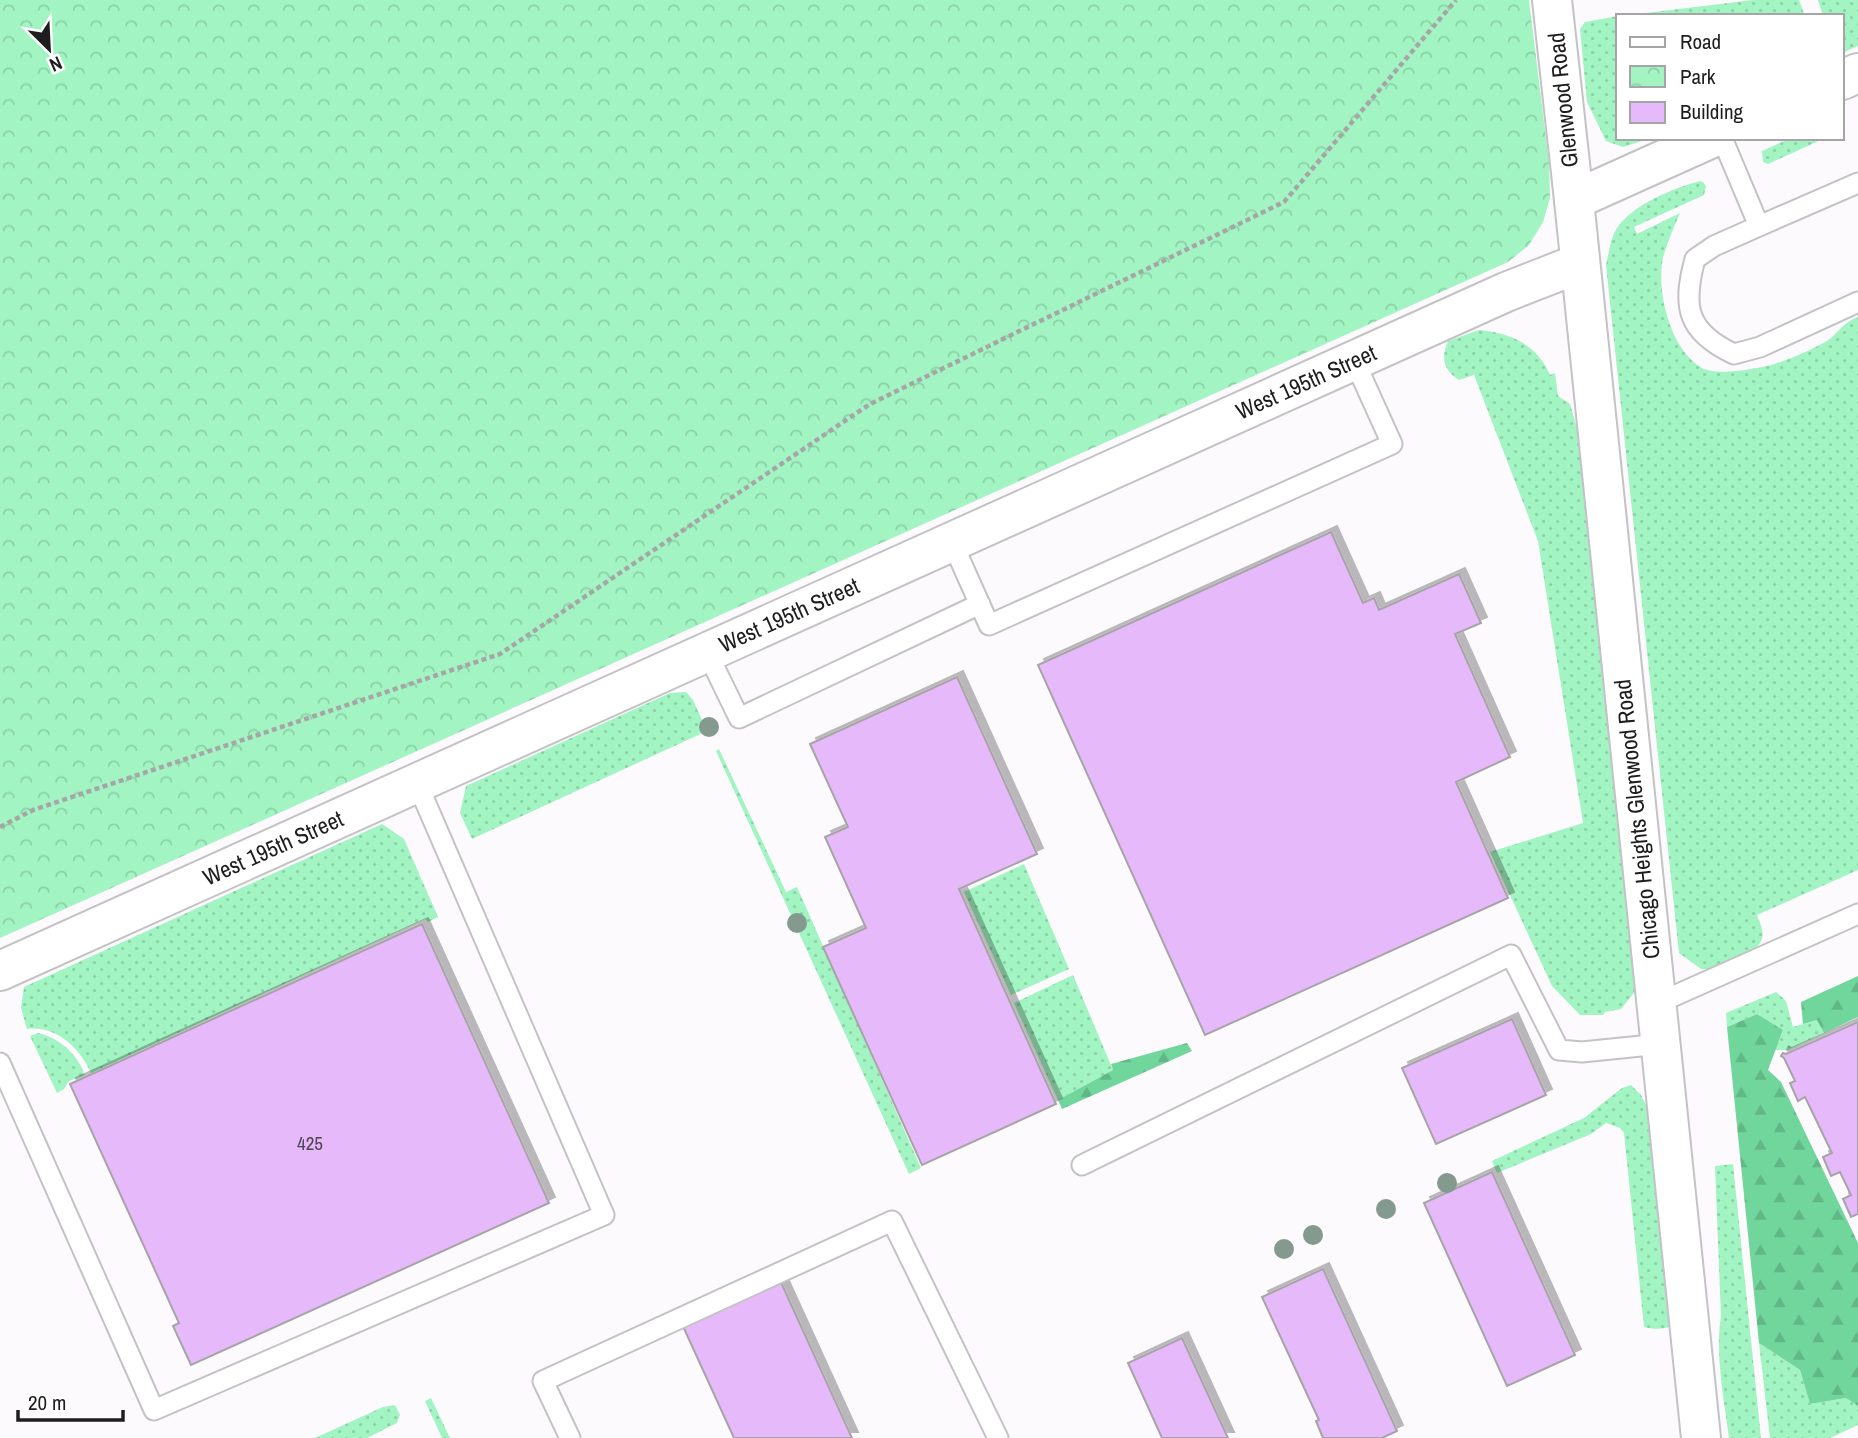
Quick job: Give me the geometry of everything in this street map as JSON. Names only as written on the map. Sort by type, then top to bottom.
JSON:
[{"type":"street","name":"Glenwood Road","points":[[1552,0],[1574,200]]},
{"type":"street","points":[[1574,200],[1708,140]]},
{"type":"street","name":"Chicago Heights Glenwood Road","points":[[1574,200],[1701,1438]]},
{"type":"street","name":"West 195th Street","points":[[0,971],[1354,360],[1506,292],[1580,263]]},
{"type":"lane","points":[[1723,140],[1759,226]]},
{"type":"lane","points":[[1858,183],[1714,246],[1695,259],[1687,298],[1693,321],[1712,344],[1734,354],[1760,347],[1858,302]]},
{"type":"lane","points":[[952,542],[989,625],[1392,444],[1354,360]]},
{"type":"lane","points":[[707,652],[739,718],[979,604]]},
{"type":"lane","points":[[0,1063],[154,1410],[604,1215],[417,783]]},
{"type":"lane","points":[[1656,1004],[1858,914]]},
{"type":"lane","points":[[1082,1165],[1511,955],[1559,1050],[1583,1052],[1661,1044]]},
{"type":"lane","points":[[570,1438],[543,1381],[892,1222],[998,1438]]},
{"type":"path","points":[[0,827],[33,810],[500,654],[870,404],[1284,202],[1456,0]]},
{"type":"green space","points":[[0,0],[1529,0],[1549,163],[1550,198],[1543,222],[1529,245],[1508,262],[0,938]]},
{"type":"green space","points":[[1753,0],[1799,0],[1804,14],[1638,14]]},
{"type":"green space","points":[[1818,0],[1858,0],[1858,46],[1844,52],[1844,14],[1822,14]]},
{"type":"green space","points":[[1616,16],[1616,140],[1645,140],[1623,147],[1606,141],[1587,102],[1580,29],[1585,22]]},
{"type":"green space","points":[[1787,140],[1821,140],[1768,164],[1763,162],[1762,151]]},
{"type":"green space","points":[[1700,181],[1706,186],[1704,195],[1634,227],[1637,234],[1680,213],[1663,258],[1662,287],[1668,319],[1674,334],[1691,359],[1702,368],[1726,372],[1771,365],[1825,342],[1858,317],[1858,870],[1757,915],[1762,936],[1756,948],[1710,969],[1701,969],[1679,953],[1606,265],[1613,237],[1624,220],[1654,198]]},
{"type":"green space","points":[[1479,330],[1512,337],[1538,355],[1550,375],[1555,373],[1558,396],[1570,404],[1579,435],[1638,988],[1621,1009],[1605,1012],[1603,1015],[1580,1015],[1552,986],[1490,852],[1583,823],[1538,541],[1474,375],[1459,380],[1445,363],[1448,341]]},
{"type":"green space","points":[[686,692],[693,700],[707,731],[472,839],[460,813],[466,786],[670,693]]},
{"type":"green space","points":[[719,749],[786,892],[797,887],[921,1168],[909,1174],[716,751]]},
{"type":"green space","points":[[382,824],[404,839],[438,917],[428,922],[425,919],[91,1073],[74,1047],[66,1040],[48,1031],[27,1029],[21,1008],[24,987]]},
{"type":"green space","points":[[1024,864],[1069,969],[1011,995],[964,892]]},
{"type":"green space","points":[[1073,975],[1113,1070],[1058,1100],[1014,1003]]},
{"type":"green space","points":[[1858,976],[1858,1017],[1824,1033],[1817,1020],[1803,1024],[1801,1002]]},
{"type":"green space","points":[[1776,992],[1786,1001],[1793,1027],[1817,1020],[1824,1033],[1788,1050],[1775,1050],[1783,1031],[1757,1014],[1727,1027],[1726,1013]]},
{"type":"green space","points":[[1757,1014],[1783,1030],[1768,1070],[1781,1082],[1858,1243],[1858,1406],[1846,1398],[1810,1404],[1800,1370],[1759,1343],[1727,1027]]},
{"type":"green space","points":[[38,1033],[67,1048],[85,1075],[69,1081],[64,1089],[57,1093],[30,1036]]},
{"type":"green space","points":[[1187,1043],[1192,1051],[1062,1109],[1058,1100],[1113,1070],[1111,1064]]},
{"type":"green space","points":[[1631,1085],[1641,1095],[1652,1117],[1676,1325],[1664,1328],[1644,1327],[1624,1133],[1620,1128],[1606,1123],[1591,1134],[1497,1173],[1492,1161],[1584,1118],[1622,1088]]},
{"type":"green space","points":[[1733,1164],[1761,1438],[1729,1438],[1721,1377],[1715,1166]]},
{"type":"green space","points":[[1759,1343],[1800,1370],[1810,1404],[1846,1398],[1858,1406],[1858,1425],[1830,1438],[1770,1438]]},
{"type":"green space","points":[[431,1398],[450,1438],[442,1438],[425,1401]]},
{"type":"green space","points":[[395,1405],[400,1415],[397,1423],[367,1438],[315,1438],[383,1407]]},
{"type":"building","points":[[1331,532],[1363,603],[1374,598],[1379,610],[1459,574],[1481,623],[1455,634],[1510,757],[1456,782],[1508,898],[1205,1035],[1038,665]]},
{"type":"building","points":[[957,677],[1037,854],[959,889],[1056,1104],[922,1165],[823,947],[866,928],[825,837],[848,827],[810,744]]},
{"type":"building","points":[[422,924],[549,1203],[191,1365],[173,1326],[179,1323],[70,1084]]},
{"type":"building","points":[[1512,1019],[1546,1095],[1436,1144],[1402,1068]]},
{"type":"building","points":[[1858,1022],[1858,1214],[1851,1217],[1843,1199],[1851,1195],[1840,1172],[1831,1176],[1823,1157],[1832,1153],[1805,1097],[1798,1101],[1790,1083],[1795,1081],[1781,1056]]},
{"type":"building","points":[[1492,1172],[1575,1355],[1507,1386],[1424,1203]]},
{"type":"building","points":[[1323,1269],[1397,1431],[1382,1438],[1323,1438],[1316,1421],[1319,1420],[1262,1297]]},
{"type":"building","points":[[779,1278],[852,1438],[734,1438],[681,1322]]},
{"type":"building","points":[[1182,1338],[1228,1438],[1162,1438],[1128,1363]]}]
